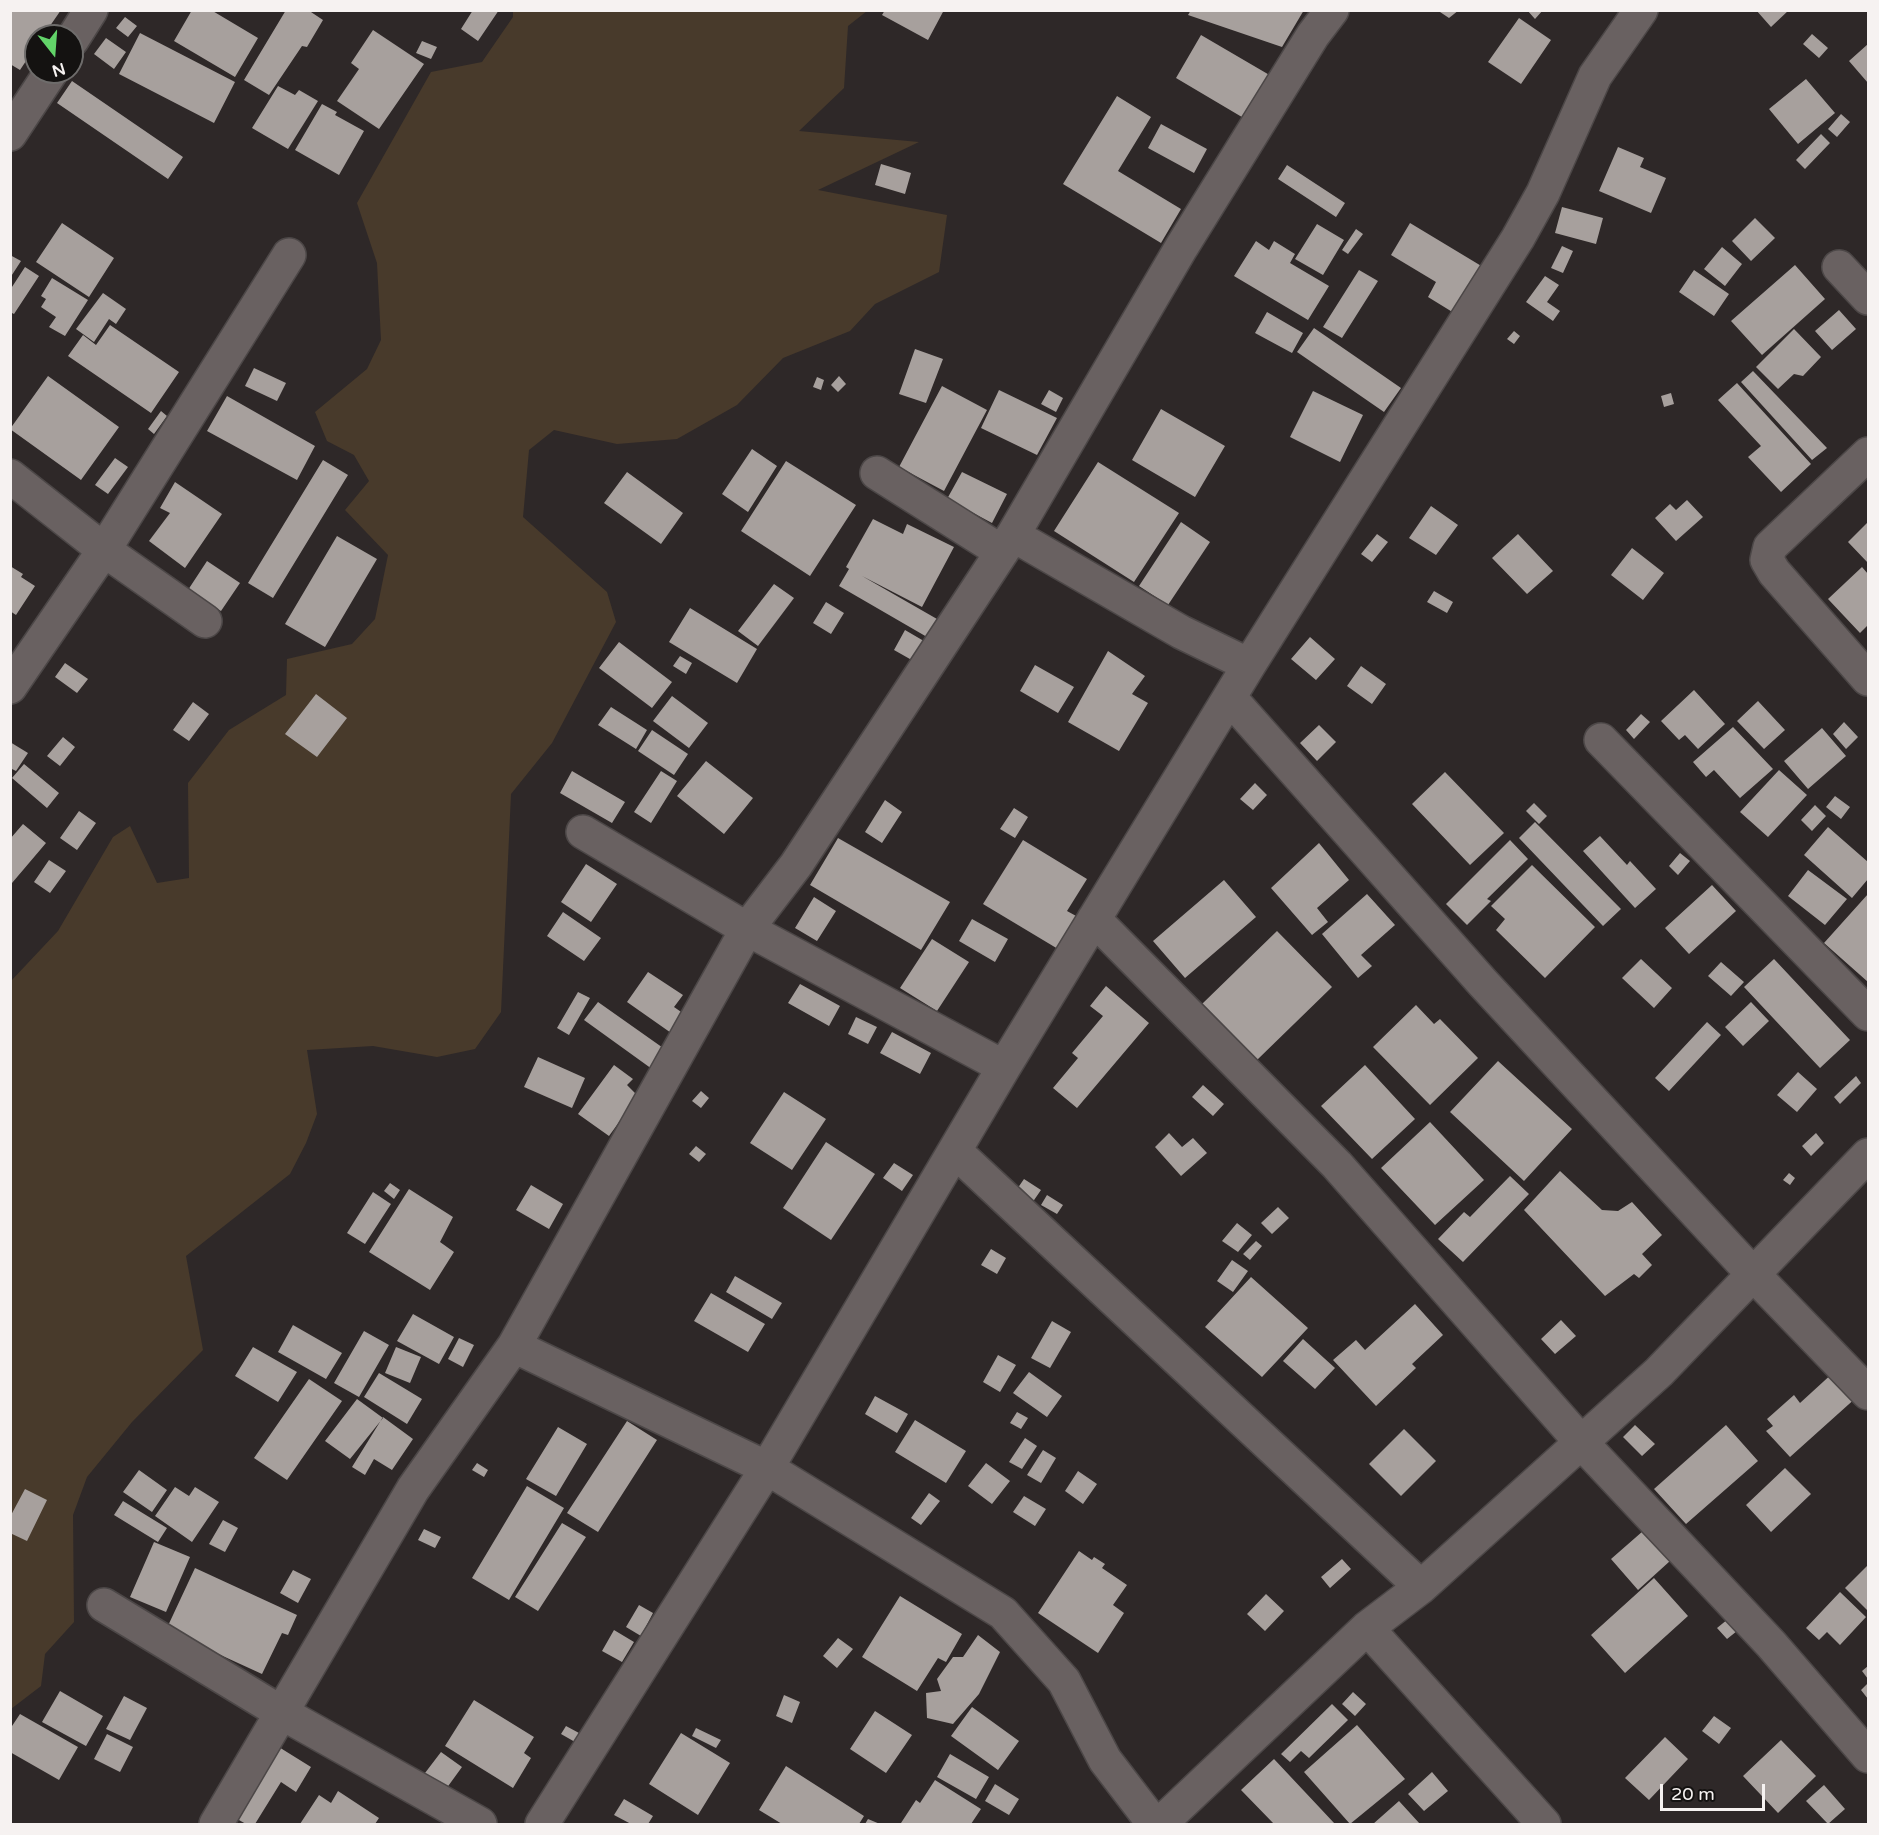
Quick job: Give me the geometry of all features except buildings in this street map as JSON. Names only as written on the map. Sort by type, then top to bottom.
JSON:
[{"type":"street","points":[[83,24],[92,10]]},
{"type":"street","points":[[216,1824],[413,1489],[514,1346],[747,929],[796,865],[1007,544],[1181,248],[1313,35],[1332,10]]},
{"type":"street","points":[[542,1824],[767,1468],[1004,1067],[1249,665],[1518,238],[1543,193],[1595,76],[1641,10]]},
{"type":"street","points":[[10,134],[43,84]]},
{"type":"street","points":[[10,687],[104,550],[289,255]]},
{"type":"street","points":[[1839,267],[1869,297]]},
{"type":"street","points":[[1869,454],[1770,547],[1767,560],[1774,572],[1869,679]]},
{"type":"street","points":[[878,473],[1007,544],[1249,665]]},
{"type":"street","points":[[10,476],[104,550],[205,621]]},
{"type":"street","points":[[1230,698],[1483,983],[1753,1274],[1869,1393]]},
{"type":"street","points":[[1601,740],[1869,1014]]},
{"type":"street","points":[[583,832],[747,929],[1004,1067]]},
{"type":"street","points":[[1094,920],[1337,1165],[1581,1442],[1771,1644],[1869,1756]]},
{"type":"street","points":[[955,1151],[1421,1587]]},
{"type":"street","points":[[1160,1824],[1367,1628],[1421,1587],[1659,1372],[1869,1155]]},
{"type":"street","points":[[514,1346],[767,1468],[1004,1613],[1064,1681],[1106,1760],[1154,1824]]},
{"type":"street","points":[[104,1605],[282,1713],[480,1824]]},
{"type":"street","points":[[1367,1628],[1544,1824]]},
{"type":"shaded area","points":[[513,11],[867,11],[848,26],[844,88],[799,131],[919,142],[818,190],[947,215],[939,272],[875,304],[850,331],[783,358],[737,405],[677,439],[617,444],[554,430],[529,450],[523,517],[607,592],[616,622],[552,743],[511,794],[501,1012],[475,1049],[437,1057],[373,1046],[307,1050],[317,1114],[306,1143],[290,1174],[186,1256],[203,1350],[132,1422],[87,1477],[73,1515],[74,1622],[45,1654],[41,1686],[11,1709],[11,981],[58,931],[113,837],[130,826],[157,883],[189,878],[188,783],[229,730],[286,695],[287,659],[352,644],[375,619],[388,555],[345,510],[369,481],[354,455],[327,441],[315,412],[367,369],[381,340],[377,263],[357,203],[431,72],[482,62],[513,17]]}]
